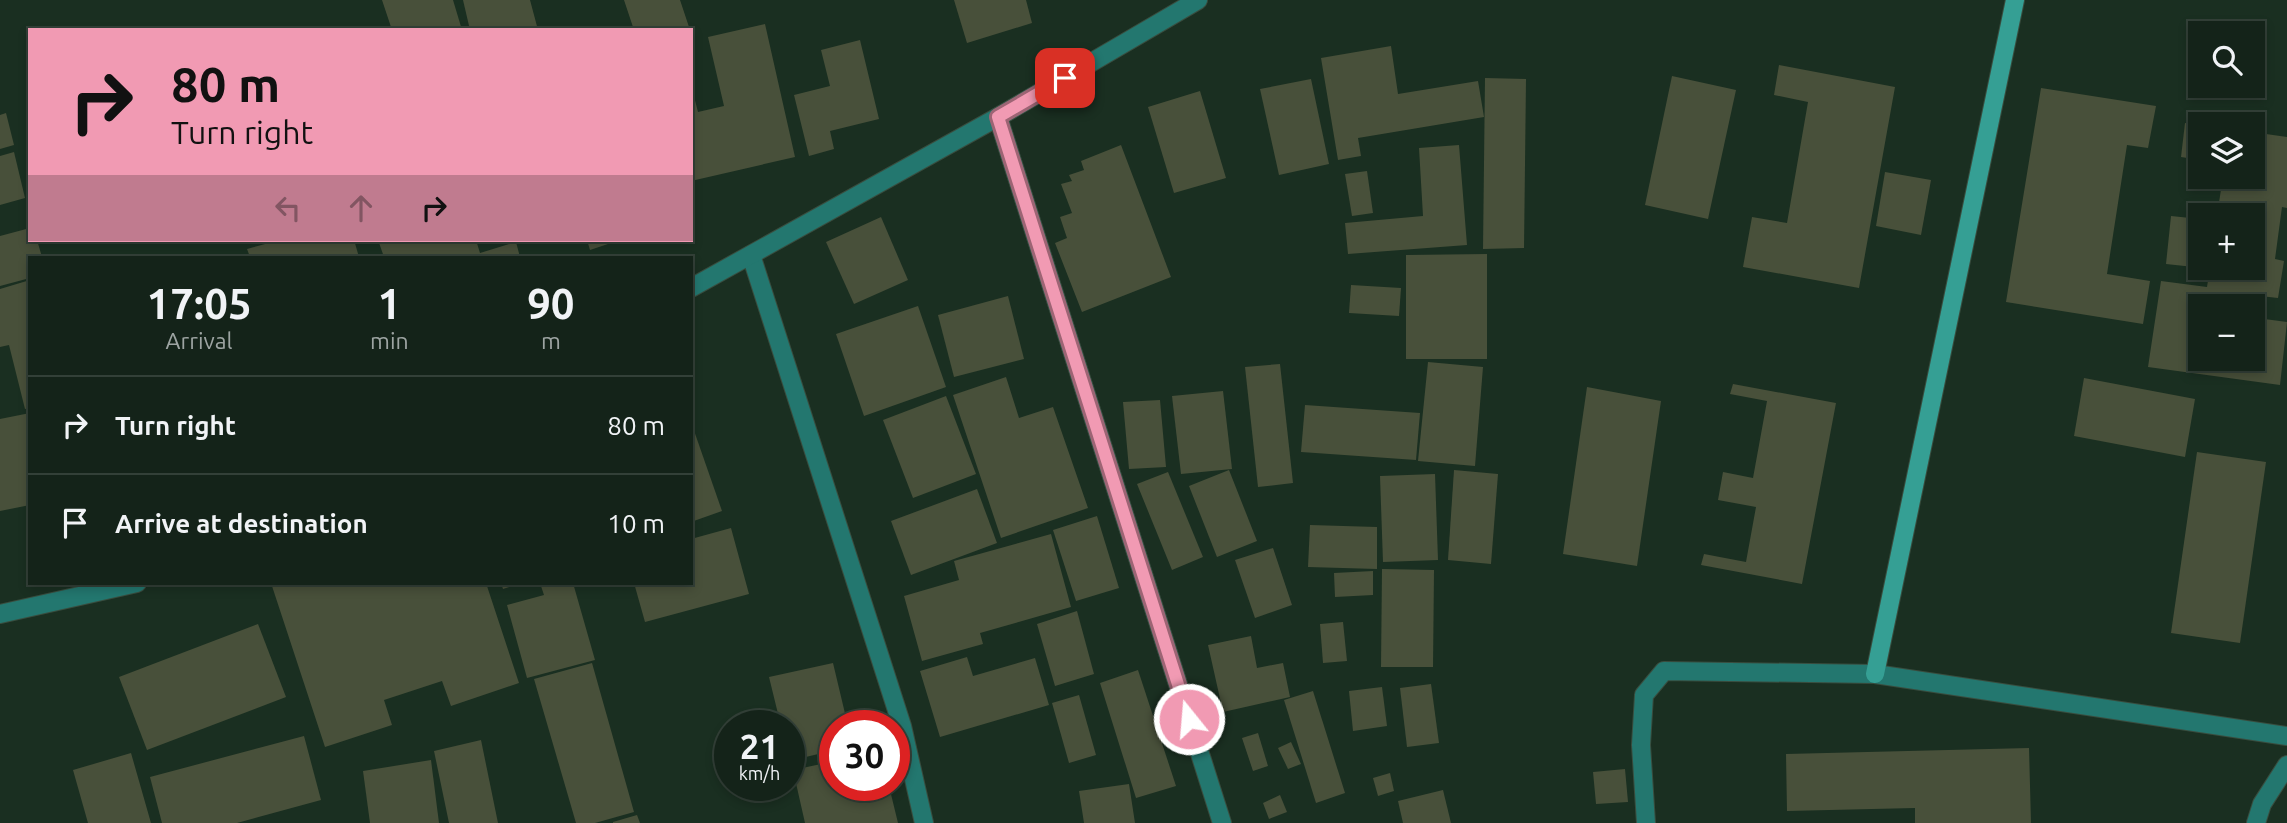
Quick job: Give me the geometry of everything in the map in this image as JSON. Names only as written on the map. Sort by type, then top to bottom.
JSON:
[{"type":"street","points":[[693,287],[998,117],[1198,0]]},
{"type":"street","points":[[1875,674],[2015,0]]},
{"type":"street","points":[[998,117],[1222,823]]},
{"type":"street","points":[[751,255],[902,726],[924,823]]},
{"type":"street","points":[[0,614],[128,585]]},
{"type":"street","points":[[1646,823],[1641,745],[1644,695],[1664,671],[1875,674],[2287,736]]},
{"type":"street","points":[[2256,823],[2262,804],[2287,765]]},
{"type":"building","points":[[382,0],[453,0],[461,28],[391,28]]},
{"type":"building","points":[[463,0],[530,0],[537,28],[470,28]]},
{"type":"building","points":[[624,0],[680,0],[689,28],[633,28]]},
{"type":"building","points":[[954,0],[1026,0],[1032,23],[967,43]]},
{"type":"building","points":[[765,24],[795,157],[693,181],[693,93],[698,112],[724,106],[708,37]]},
{"type":"building","points":[[860,40],[879,119],[830,131],[834,149],[809,156],[794,95],[830,86],[821,50]]},
{"type":"building","points":[[1391,46],[1398,94],[1478,81],[1484,117],[1358,138],[1361,156],[1338,160],[1321,58]]},
{"type":"building","points":[[1779,65],[1895,87],[1859,288],[1743,267],[1752,217],[1787,223],[1808,102],[1774,95]]},
{"type":"building","points":[[1672,76],[1736,90],[1708,219],[1645,205]]},
{"type":"building","points":[[1485,78],[1526,79],[1524,248],[1483,249]]},
{"type":"building","points":[[1311,79],[1329,164],[1279,175],[1260,89]]},
{"type":"building","points":[[2041,88],[2156,106],[2148,148],[2127,145],[2107,274],[2150,281],[2143,324],[2006,302]]},
{"type":"building","points":[[1200,91],[1226,178],[1174,193],[1148,107]]},
{"type":"building","points":[[6,113],[14,145],[0,149],[0,115]]},
{"type":"building","points":[[2185,123],[2188,123],[2188,158],[2181,157]]},
{"type":"building","points":[[2265,134],[2287,137],[2287,208],[2282,207],[2275,259],[2284,261],[2278,298],[2265,297],[2265,294],[2188,294],[2188,371],[2265,371],[2265,319],[2287,322],[2280,385],[2148,367],[2161,281],[2207,287],[2208,280],[2265,280],[2265,203],[2219,203],[2221,189],[2265,189]]},
{"type":"building","points":[[1121,145],[1171,277],[1082,312],[1055,243],[1067,238],[1060,217],[1072,213],[1061,184],[1072,181],[1069,175],[1084,170],[1081,161]]},
{"type":"building","points":[[1459,145],[1467,245],[1348,254],[1345,223],[1423,216],[1419,148]]},
{"type":"building","points":[[14,152],[25,198],[0,205],[0,156]]},
{"type":"building","points":[[1367,171],[1373,213],[1352,216],[1345,174]]},
{"type":"building","points":[[1885,172],[1931,180],[1921,235],[1876,226]]},
{"type":"building","points":[[2171,216],[2188,218],[2188,266],[2166,264]]},
{"type":"building","points":[[881,217],[908,280],[854,304],[826,242]]},
{"type":"building","points":[[28,229],[28,242],[38,242],[42,256],[28,256],[28,279],[0,286],[0,236]]},
{"type":"building","points":[[273,242],[355,242],[359,256],[250,256],[247,249]]},
{"type":"building","points":[[379,242],[477,242],[480,253],[516,242],[520,256],[384,256]]},
{"type":"building","points":[[588,242],[614,242],[590,250]]},
{"type":"building","points":[[1487,254],[1487,359],[1406,359],[1406,255]]},
{"type":"building","points":[[28,281],[28,408],[25,409],[9,345],[0,347],[0,289]]},
{"type":"building","points":[[1351,285],[1401,288],[1399,316],[1349,313]]},
{"type":"building","points":[[1008,296],[1024,359],[954,377],[938,315]]},
{"type":"building","points":[[918,306],[946,387],[864,416],[836,334]]},
{"type":"building","points":[[1428,362],[1483,367],[1475,466],[1418,461]]},
{"type":"building","points":[[1280,364],[1293,483],[1258,487],[1245,367]]},
{"type":"building","points":[[1006,377],[1019,418],[1053,407],[1088,508],[1001,538],[953,395]]},
{"type":"building","points":[[2084,378],[2195,399],[2185,457],[2074,436]]},
{"type":"building","points":[[1733,384],[1836,403],[1802,584],[1701,565],[1704,554],[1746,562],[1756,507],[1718,500],[1723,472],[1753,478],[1767,401],[1730,394]]},
{"type":"building","points":[[1587,387],[1661,401],[1637,566],[1563,554]]},
{"type":"building","points":[[1223,391],[1232,469],[1181,474],[1172,396]]},
{"type":"building","points":[[946,396],[976,474],[913,498],[883,420]]},
{"type":"building","points":[[1160,400],[1166,467],[1129,469],[1123,402]]},
{"type":"building","points":[[1305,405],[1420,413],[1416,460],[1301,452]]},
{"type":"building","points":[[28,413],[28,505],[0,511],[0,419]]},
{"type":"building","points":[[693,428],[722,511],[693,521]]},
{"type":"building","points":[[2197,452],[2266,462],[2240,643],[2171,633]]},
{"type":"building","points":[[1229,470],[1257,541],[1217,557],[1189,486]]},
{"type":"building","points":[[1454,470],[1498,474],[1491,564],[1448,560]]},
{"type":"building","points":[[1168,472],[1203,557],[1172,570],[1137,484]]},
{"type":"building","points":[[1435,474],[1438,560],[1383,562],[1380,476]]},
{"type":"building","points":[[977,489],[997,543],[911,575],[891,521]]},
{"type":"building","points":[[1097,516],[1119,588],[1076,601],[1053,530]]},
{"type":"building","points":[[1310,525],[1377,527],[1377,569],[1308,567]]},
{"type":"building","points":[[731,528],[749,594],[645,622],[635,585],[693,585],[693,538]]},
{"type":"building","points":[[1051,534],[1071,607],[980,633],[983,644],[922,661],[904,596],[959,580],[954,561]]},
{"type":"building","points":[[1273,548],[1292,605],[1255,618],[1235,560]]},
{"type":"building","points":[[1382,569],[1434,570],[1433,667],[1381,667]]},
{"type":"building","points":[[1373,571],[1373,595],[1335,597],[1334,573]]},
{"type":"building","points":[[272,585],[487,585],[519,683],[451,706],[442,681],[384,700],[392,725],[325,747]]},
{"type":"building","points":[[541,585],[574,585],[595,660],[527,678],[507,605],[544,595]]},
{"type":"building","points":[[1077,611],[1094,674],[1055,686],[1037,624]]},
{"type":"building","points":[[1343,622],[1347,661],[1323,663],[1320,624]]},
{"type":"building","points":[[258,624],[286,697],[147,750],[119,677]]},
{"type":"building","points":[[1251,636],[1257,668],[1283,663],[1290,697],[1223,712],[1208,645]]},
{"type":"building","points":[[967,657],[973,676],[1035,658],[1049,705],[940,737],[920,671]]},
{"type":"building","points":[[592,663],[634,812],[595,823],[576,823],[534,679]]},
{"type":"building","points":[[833,663],[844,710],[819,710],[819,754],[805,757],[805,710],[777,710],[769,677]]},
{"type":"building","points":[[1138,670],[1176,786],[1136,798],[1100,683]]},
{"type":"building","points":[[1431,684],[1439,743],[1407,747],[1400,688]]},
{"type":"building","points":[[1382,687],[1387,726],[1353,731],[1349,691]]},
{"type":"building","points":[[1313,691],[1345,793],[1316,803],[1284,700]]},
{"type":"building","points":[[1079,695],[1096,755],[1069,763],[1052,703]]},
{"type":"building","points":[[1258,733],[1268,766],[1253,771],[1242,738]]},
{"type":"building","points":[[304,736],[321,800],[237,823],[162,823],[150,777]]},
{"type":"building","points":[[481,740],[498,823],[449,823],[434,751]]},
{"type":"building","points":[[1291,742],[1301,764],[1288,769],[1278,748]]},
{"type":"building","points":[[2029,748],[2031,823],[1915,823],[1915,808],[1787,811],[1786,754]]},
{"type":"building","points":[[131,753],[151,823],[88,823],[73,770]]},
{"type":"building","points":[[431,760],[439,823],[370,823],[363,771]]},
{"type":"building","points":[[819,764],[819,801],[893,801],[898,823],[805,823],[800,801],[805,801],[805,767]]},
{"type":"building","points":[[1625,769],[1628,802],[1596,804],[1593,772]]},
{"type":"building","points":[[1390,773],[1394,791],[1378,796],[1373,778]]},
{"type":"building","points":[[1129,784],[1135,823],[1084,823],[1079,791]]},
{"type":"building","points":[[1443,790],[1451,823],[1403,823],[1398,801]]},
{"type":"building","points":[[1280,795],[1287,812],[1269,819],[1263,803]]},
{"type":"building","points":[[637,815],[640,823],[613,823],[613,822]]},
{"type":"route","points":[[1065,78],[998,117],[1189,719]]}]
